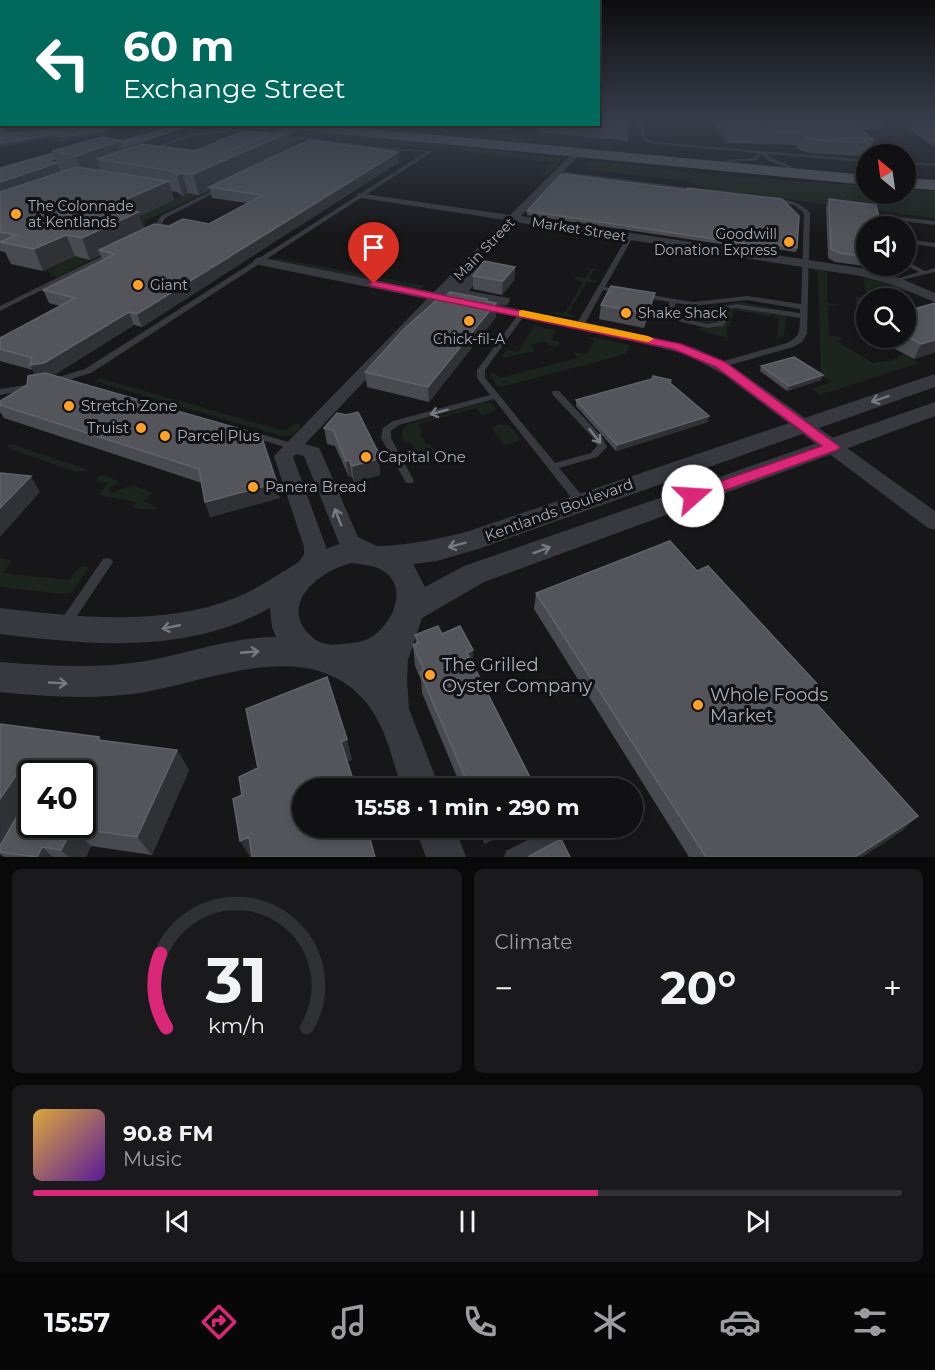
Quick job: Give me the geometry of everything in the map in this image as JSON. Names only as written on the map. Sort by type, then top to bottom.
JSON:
[{"type":"main road","points":[[0,171],[51,158]]},
{"type":"main road","points":[[0,182],[75,158]]},
{"type":"main road","points":[[620,158],[856,179]]},
{"type":"main road","points":[[697,158],[856,171]]},
{"type":"main road","points":[[916,176],[935,177]]},
{"type":"main road","points":[[916,184],[935,185]]},
{"type":"street","name":"Main Street","points":[[292,446],[571,158]]},
{"type":"street","name":"Market Street","points":[[362,195],[895,280],[935,298]]},
{"type":"street","points":[[259,261],[667,343],[720,365],[935,522]]},
{"type":"street","points":[[473,269],[479,271],[462,293],[499,299],[505,300],[495,304],[452,293],[473,269]]},
{"type":"street","name":"Kentlands Boulevard","points":[[381,556],[437,550],[468,542],[935,380]]},
{"type":"street","name":"Kentlands Boulevard","points":[[410,616],[474,574],[935,409]]},
{"type":"street","points":[[393,715],[389,669],[395,648],[410,616],[414,595],[411,583],[405,572],[381,556],[349,542],[312,452],[292,446],[283,456],[315,546],[315,555],[292,586],[286,600],[284,622],[292,640],[321,658],[345,660],[370,654],[394,639],[410,616]]},
{"type":"street","points":[[0,621],[113,632],[152,630],[206,620],[248,605],[319,562],[334,556],[352,552],[381,556]]},
{"type":"street","points":[[0,677],[61,683],[92,682],[148,675],[243,652],[285,650],[321,658],[351,667],[367,677],[380,691],[393,715],[417,778]]},
{"type":"street","points":[[439,838],[446,857]]},
{"type":"lane","points":[[0,392],[66,379],[88,371],[419,158]]},
{"type":"lane","points":[[728,161],[756,158]]},
{"type":"lane","points":[[768,158],[790,166]]},
{"type":"lane","points":[[832,158],[856,160]]},
{"type":"lane","points":[[916,164],[935,165]]},
{"type":"lane","points":[[558,172],[711,191]]},
{"type":"lane","points":[[149,235],[157,230],[158,222],[163,217],[229,185]]},
{"type":"lane","points":[[720,365],[795,343],[803,334],[807,211],[795,204],[769,199]]},
{"type":"lane","points":[[916,221],[935,223]]},
{"type":"lane","points":[[580,325],[630,237]]},
{"type":"lane","points":[[916,242],[935,245]]},
{"type":"lane","points":[[0,309],[117,251]]},
{"type":"lane","points":[[916,268],[925,273]]},
{"type":"lane","points":[[895,280],[935,270]]},
{"type":"lane","points":[[601,288],[624,292]]},
{"type":"lane","points":[[636,294],[697,304],[747,298],[803,312]]},
{"type":"lane","points":[[673,301],[669,311],[672,317],[707,326],[721,324],[726,309],[736,306],[803,312]]},
{"type":"lane","points":[[522,313],[480,373],[482,380],[581,502]]},
{"type":"lane","points":[[66,379],[79,383]]},
{"type":"lane","points":[[553,467],[594,455],[602,447],[599,439],[556,393]]},
{"type":"lane","points":[[410,481],[386,438],[386,430],[396,423],[496,396]]},
{"type":"lane","points":[[241,431],[292,446]]},
{"type":"lane","points":[[62,628],[107,561]]},
{"type":"lane","points":[[512,857],[548,838]]},
{"type":"shaded area","points":[[262,158],[277,158],[145,221],[145,230],[141,235],[57,277],[47,270],[129,230],[115,227]]},
{"type":"shaded area","points":[[517,158],[562,158],[549,173],[540,176],[552,162]]},
{"type":"shaded area","points":[[596,161],[707,174],[856,185],[856,204],[916,204],[916,190],[935,191],[935,218],[706,189],[690,182],[585,169],[588,167],[583,164]]},
{"type":"shaded area","points":[[272,259],[425,286],[420,289]]},
{"type":"shaded area","points":[[582,267],[604,271],[594,270],[589,279],[598,281],[596,283],[587,282],[568,313],[577,318],[553,314],[555,312],[565,313],[583,282],[574,279],[576,277],[585,278],[590,270]]},
{"type":"shaded area","points":[[808,268],[833,271],[822,271],[829,273],[827,274],[827,303],[840,305],[828,306],[829,335],[843,338],[838,342],[873,363],[893,360],[903,354],[919,363],[820,395],[812,389],[831,382],[821,375],[818,272]]},
{"type":"shaded area","points":[[853,277],[898,288],[865,288],[864,280]]},
{"type":"shaded area","points":[[740,302],[786,310],[736,304],[722,309],[718,322],[707,323],[687,321],[673,312],[676,306],[700,308]]},
{"type":"shaded area","points":[[737,308],[783,315],[786,317],[784,336],[777,339],[779,318],[774,317],[775,314],[772,314],[772,317],[734,310],[730,327],[726,327],[728,338],[695,329],[720,327],[727,319],[730,310]]},
{"type":"shaded area","points":[[525,323],[566,333],[556,331],[551,340],[560,342],[558,346],[551,346],[545,341],[531,345],[535,351],[502,358],[506,350],[518,352],[534,326]]},
{"type":"shaded area","points":[[584,336],[630,345],[626,354],[505,386],[498,386],[489,375],[493,372],[500,378],[578,358],[573,352],[587,354],[594,340]]},
{"type":"shaded area","points":[[100,378],[285,431],[295,423],[300,424],[301,427],[292,435],[282,436],[94,381]]},
{"type":"shaded area","points":[[482,403],[492,403],[496,410],[482,416],[476,408],[418,424],[422,431],[420,434],[426,444],[431,445],[436,453],[415,459],[411,451],[415,450],[411,442],[406,443],[402,436],[402,431],[407,425]]},
{"type":"shaded area","points":[[499,424],[509,425],[519,437],[519,441],[505,445],[491,428]]},
{"type":"shaded area","points":[[11,444],[87,471],[76,472],[12,450],[7,446]]},
{"type":"shaded area","points":[[102,475],[117,480],[119,483],[109,487],[111,493],[133,485],[153,493],[144,501],[158,508],[153,510],[135,508],[133,507],[136,502],[98,495],[108,483],[97,481]]},
{"type":"shaded area","points":[[0,558],[12,560],[3,573],[69,580],[79,567],[87,566],[88,569],[72,592],[63,594],[0,587]]},
{"type":"building","points":[[36,158],[57,163],[0,182],[0,170]]},
{"type":"building","points":[[230,158],[193,174],[177,175],[172,171],[97,159]]},
{"type":"building","points":[[271,158],[388,158],[137,314],[129,312],[44,363],[30,365],[32,358],[0,349],[0,338],[75,298],[43,290],[115,254],[99,250],[154,224],[169,226],[183,219],[209,224],[263,195],[209,187]]},
{"type":"building","points":[[77,167],[168,181],[108,207],[138,212],[82,238],[66,235],[34,249],[0,242],[16,235],[0,232],[0,192]]},
{"type":"building","points":[[561,174],[782,199],[799,216],[797,248],[769,244],[768,247],[527,211]]},
{"type":"building","points":[[829,199],[876,205],[879,216],[856,216],[856,255],[839,253],[831,249]]},
{"type":"building","points":[[484,261],[515,267],[503,281],[473,276]]},
{"type":"building","points":[[611,286],[655,293],[647,314],[601,305]]},
{"type":"building","points":[[450,292],[496,303],[428,387],[365,372],[404,329],[439,298],[443,299]]},
{"type":"building","points":[[935,303],[935,340],[921,344],[916,341],[916,308]]},
{"type":"building","points":[[794,357],[823,375],[789,386],[761,366]]},
{"type":"building","points":[[45,373],[261,435],[277,483],[205,502],[199,469],[0,405],[0,401],[27,385],[28,376]]},
{"type":"building","points":[[653,376],[671,380],[670,383],[709,416],[617,445],[576,400],[652,379]]},
{"type":"building","points":[[358,412],[378,452],[375,453],[378,459],[352,466],[349,460],[346,461],[333,430],[324,428],[337,413],[346,415]]},
{"type":"building","points":[[0,473],[31,476],[0,508]]},
{"type":"building","name":"Whole Foods Market","points":[[670,541],[697,571],[708,566],[819,686],[806,692],[918,816],[855,857],[706,857],[536,593]]},
{"type":"building","points":[[438,626],[442,634],[460,626],[473,650],[467,653],[530,778],[465,778],[420,672],[424,670],[413,645],[419,642],[415,635]]},
{"type":"building","points":[[327,677],[347,739],[341,742],[352,778],[292,778],[292,838],[370,838],[375,857],[252,857],[249,837],[240,841],[233,799],[242,795],[239,777],[258,768],[246,709]]},
{"type":"building","points":[[0,724],[177,750],[137,837],[96,831],[96,760],[18,760],[18,772],[0,799]]},
{"type":"building","points":[[18,814],[18,838],[68,838],[61,850],[42,847],[37,857],[0,852],[0,846]]},
{"type":"building","points":[[561,839],[570,857],[528,857]]},
{"type":"slow traffic","points":[[522,313],[648,339]]},
{"type":"place","name":"The Colonnade at Kentlands","points":[[16,214]]},
{"type":"place","name":"Goodwill Donation Express","points":[[789,242]]},
{"type":"place","name":"Giant","points":[[138,285]]},
{"type":"place","name":"Shake Shack","points":[[626,313]]},
{"type":"place","name":"Chick-fil-A","points":[[469,321]]},
{"type":"place","name":"Stretch Zone","points":[[69,406]]},
{"type":"place","name":"Truist","points":[[141,428]]},
{"type":"place","name":"Parcel Plus","points":[[165,436]]},
{"type":"place","name":"Capital One","points":[[366,457]]},
{"type":"place","name":"Panera Bread","points":[[253,487]]},
{"type":"place","name":"The Grilled Oyster Company","points":[[430,675]]},
{"type":"place","name":"Whole Foods Market","points":[[698,705]]},
{"type":"route","points":[[374,284],[677,346],[720,365],[832,447],[693,496]]}]
